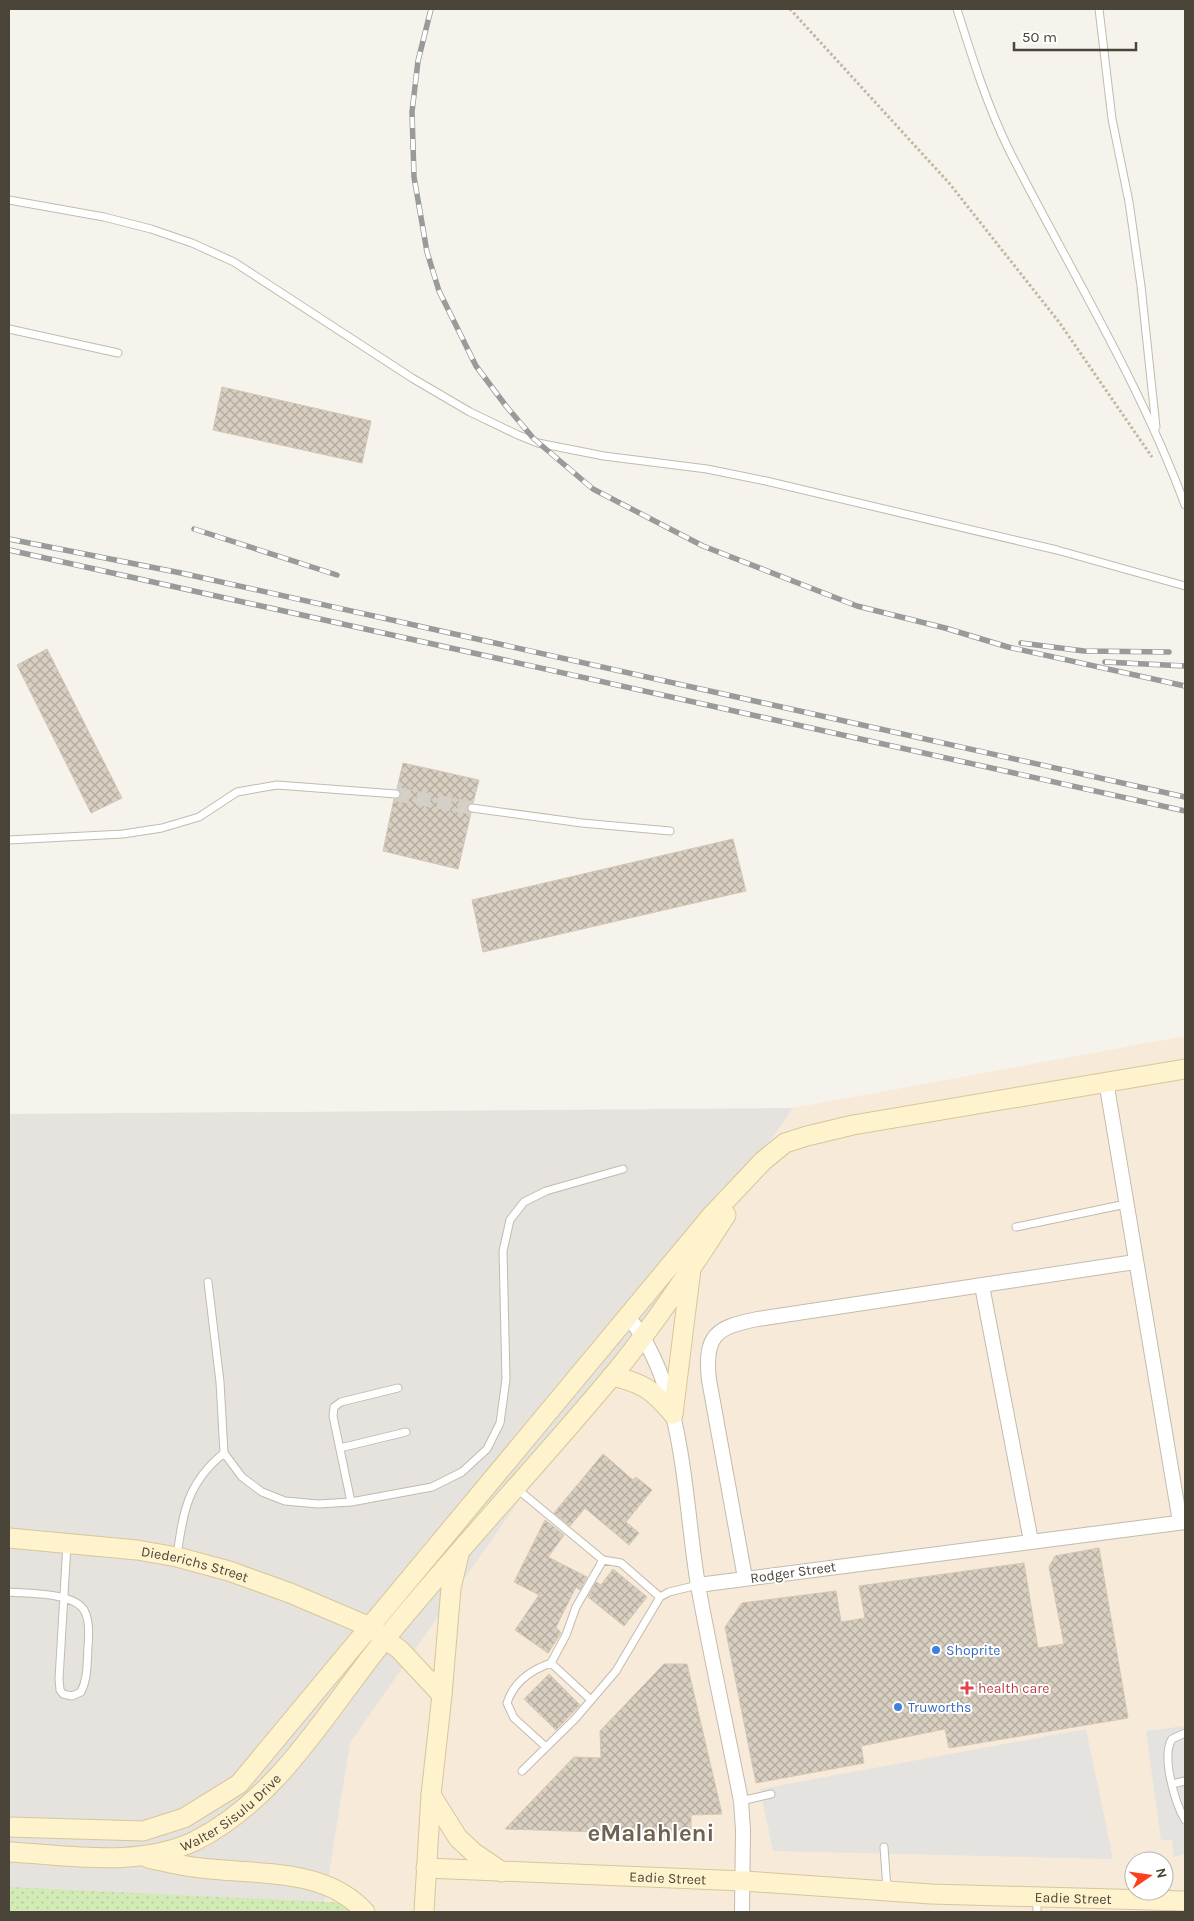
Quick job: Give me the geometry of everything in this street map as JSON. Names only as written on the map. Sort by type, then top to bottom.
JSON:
[{"type":"main road","name":"Walter Sisulu Drive","points":[[9,1827],[143,1831],[163,1827],[210,1804],[239,1784],[712,1216],[763,1161],[784,1144],[807,1136],[853,1125],[1185,1069]]},
{"type":"main road","name":"Walter Sisulu Drive","points":[[9,1852],[137,1856],[166,1851],[191,1842],[229,1819],[255,1799],[296,1754],[385,1639],[612,1376],[692,1267],[736,1198],[740,1185]]},
{"type":"main road","points":[[673,1414],[692,1267]]},
{"type":"main road","points":[[612,1376],[640,1383],[650,1389],[673,1414]]},
{"type":"main road","name":"Diederichs Street","points":[[9,1538],[177,1556],[229,1571],[290,1593],[370,1627]]},
{"type":"main road","points":[[424,1912],[432,1795],[451,1588],[460,1552]]},
{"type":"main road","points":[[370,1627],[406,1657],[442,1695]]},
{"type":"main road","points":[[432,1795],[458,1838],[473,1852],[502,1872]]},
{"type":"main road","points":[[137,1856],[200,1868],[272,1874],[305,1880],[337,1890],[365,1912]]},
{"type":"main road","name":"Eadie Street","points":[[426,1868],[744,1882],[1037,1905],[1121,1906],[1185,1900]]},
{"type":"street","points":[[1106,1081],[1135,1262],[1183,1522]]},
{"type":"street","points":[[745,1578],[709,1380],[707,1360],[712,1340],[717,1333],[733,1324],[758,1319],[1135,1262]]},
{"type":"street","points":[[982,1286],[1031,1541]]},
{"type":"street","points":[[628,1318],[643,1335],[664,1382],[673,1414],[698,1585],[741,1801],[744,1882],[742,1912]]},
{"type":"street","name":"Rodger Street","points":[[698,1585],[1183,1522]]},
{"type":"lane","points":[[957,9],[980,82],[1009,149],[1085,289],[1156,433],[1185,505]]},
{"type":"lane","points":[[1098,9],[1112,119],[1129,202],[1141,286],[1156,433]]},
{"type":"lane","points":[[9,200],[104,217],[192,242],[234,262],[412,378],[470,412],[518,435],[538,442],[604,456],[707,469],[766,481],[1057,550],[1185,586]]},
{"type":"lane","points":[[9,329],[118,353]]},
{"type":"lane","points":[[9,840],[123,834],[162,828],[199,818],[237,792],[277,784],[396,794]]},
{"type":"lane","points":[[472,808],[582,823],[670,831]]},
{"type":"lane","points":[[208,1282],[220,1382],[224,1453],[242,1477],[262,1492],[277,1498],[318,1504],[351,1502],[432,1487],[462,1472],[487,1449],[500,1423],[506,1379],[503,1251],[510,1220],[524,1202],[546,1190],[623,1169]]},
{"type":"lane","points":[[1016,1227],[1126,1204]]},
{"type":"lane","points":[[351,1502],[333,1416],[334,1407],[340,1402],[398,1388]]},
{"type":"lane","points":[[340,1448],[406,1432]]},
{"type":"lane","points":[[177,1556],[182,1522],[196,1482],[207,1466],[224,1453]]},
{"type":"lane","points":[[515,1487],[603,1560],[621,1563],[660,1597]]},
{"type":"lane","points":[[9,1592],[64,1597],[80,1605],[86,1612],[89,1628],[86,1677],[81,1692],[72,1696],[63,1694],[59,1685],[64,1597],[67,1544]]},
{"type":"lane","points":[[546,1747],[514,1718],[507,1703],[510,1693],[532,1670],[551,1663],[566,1634],[576,1607],[603,1560]]},
{"type":"lane","points":[[522,1771],[591,1700],[616,1671],[660,1597],[669,1592],[698,1585]]},
{"type":"lane","points":[[551,1663],[591,1700]]},
{"type":"lane","points":[[1185,1733],[1177,1735],[1169,1743],[1168,1755],[1172,1784],[1185,1820]]},
{"type":"lane","points":[[1172,1784],[1185,1781]]},
{"type":"lane","points":[[741,1801],[771,1794]]},
{"type":"lane","points":[[884,1847],[887,1892]]},
{"type":"path","points":[[790,9],[949,183],[1059,322],[1152,458]]},
{"type":"shaded area","points":[[1185,1036],[1185,1912],[323,1912],[350,1743],[793,1108]]},
{"type":"shaded area","points":[[793,1108],[350,1743],[323,1912],[9,1912],[9,1114]]},
{"type":"shaded area","points":[[1185,1726],[1185,1854],[1174,1857],[1172,1840],[1161,1840],[1146,1731]]},
{"type":"shaded area","points":[[1086,1729],[1113,1859],[773,1851],[760,1789]]},
{"type":"green space","points":[[9,1887],[348,1903],[357,1912],[9,1912]]},
{"type":"building","points":[[222,387],[371,421],[362,463],[213,430]]},
{"type":"building","points":[[47,649],[122,798],[91,813],[17,665]]},
{"type":"building","points":[[403,763],[479,780],[473,803],[467,807],[471,813],[458,869],[383,851],[394,799],[401,795],[397,789]]},
{"type":"building","points":[[733,839],[746,891],[483,952],[472,900]]},
{"type":"building","points":[[603,1454],[633,1480],[636,1477],[652,1490],[626,1522],[639,1533],[629,1545],[585,1508],[570,1526],[554,1513]]},
{"type":"building","points":[[545,1520],[564,1535],[548,1557],[587,1577],[580,1590],[576,1587],[556,1627],[561,1633],[548,1653],[515,1630],[539,1595],[514,1582]]},
{"type":"building","points":[[1099,1548],[1128,1718],[949,1748],[945,1729],[861,1746],[864,1763],[756,1783],[725,1627],[742,1603],[836,1591],[841,1622],[865,1618],[859,1586],[1024,1563],[1038,1648],[1064,1644],[1049,1567],[1055,1556]]},
{"type":"building","points":[[613,1569],[647,1597],[624,1626],[588,1597],[596,1582],[601,1585]]},
{"type":"building","points":[[664,1664],[687,1664],[722,1814],[691,1815],[691,1835],[505,1829],[574,1757],[601,1758],[600,1731]]},
{"type":"building","points":[[549,1674],[580,1705],[556,1730],[524,1699]]},
{"type":"tunnel","points":[[396,794],[472,808]]},
{"type":"railway","points":[[431,9],[418,61],[412,112],[414,177],[427,252],[439,291],[476,366],[534,439],[593,489],[703,546],[857,606],[945,628],[1008,647],[1185,686]]},
{"type":"railway","points":[[194,529],[337,575]]},
{"type":"railway","points":[[9,539],[181,573],[1185,797]]},
{"type":"railway","points":[[9,550],[1185,811]]},
{"type":"railway","points":[[1021,643],[1084,651],[1169,652]]},
{"type":"railway","points":[[1105,662],[1185,666]]},
{"type":"place","name":"Shoprite","points":[[936,1650]]},
{"type":"place","name":"health care","points":[[967,1688]]},
{"type":"place","name":"Truworths","points":[[898,1707]]},
{"type":"district","name":"eMalahleni","points":[[651,1833]]}]
